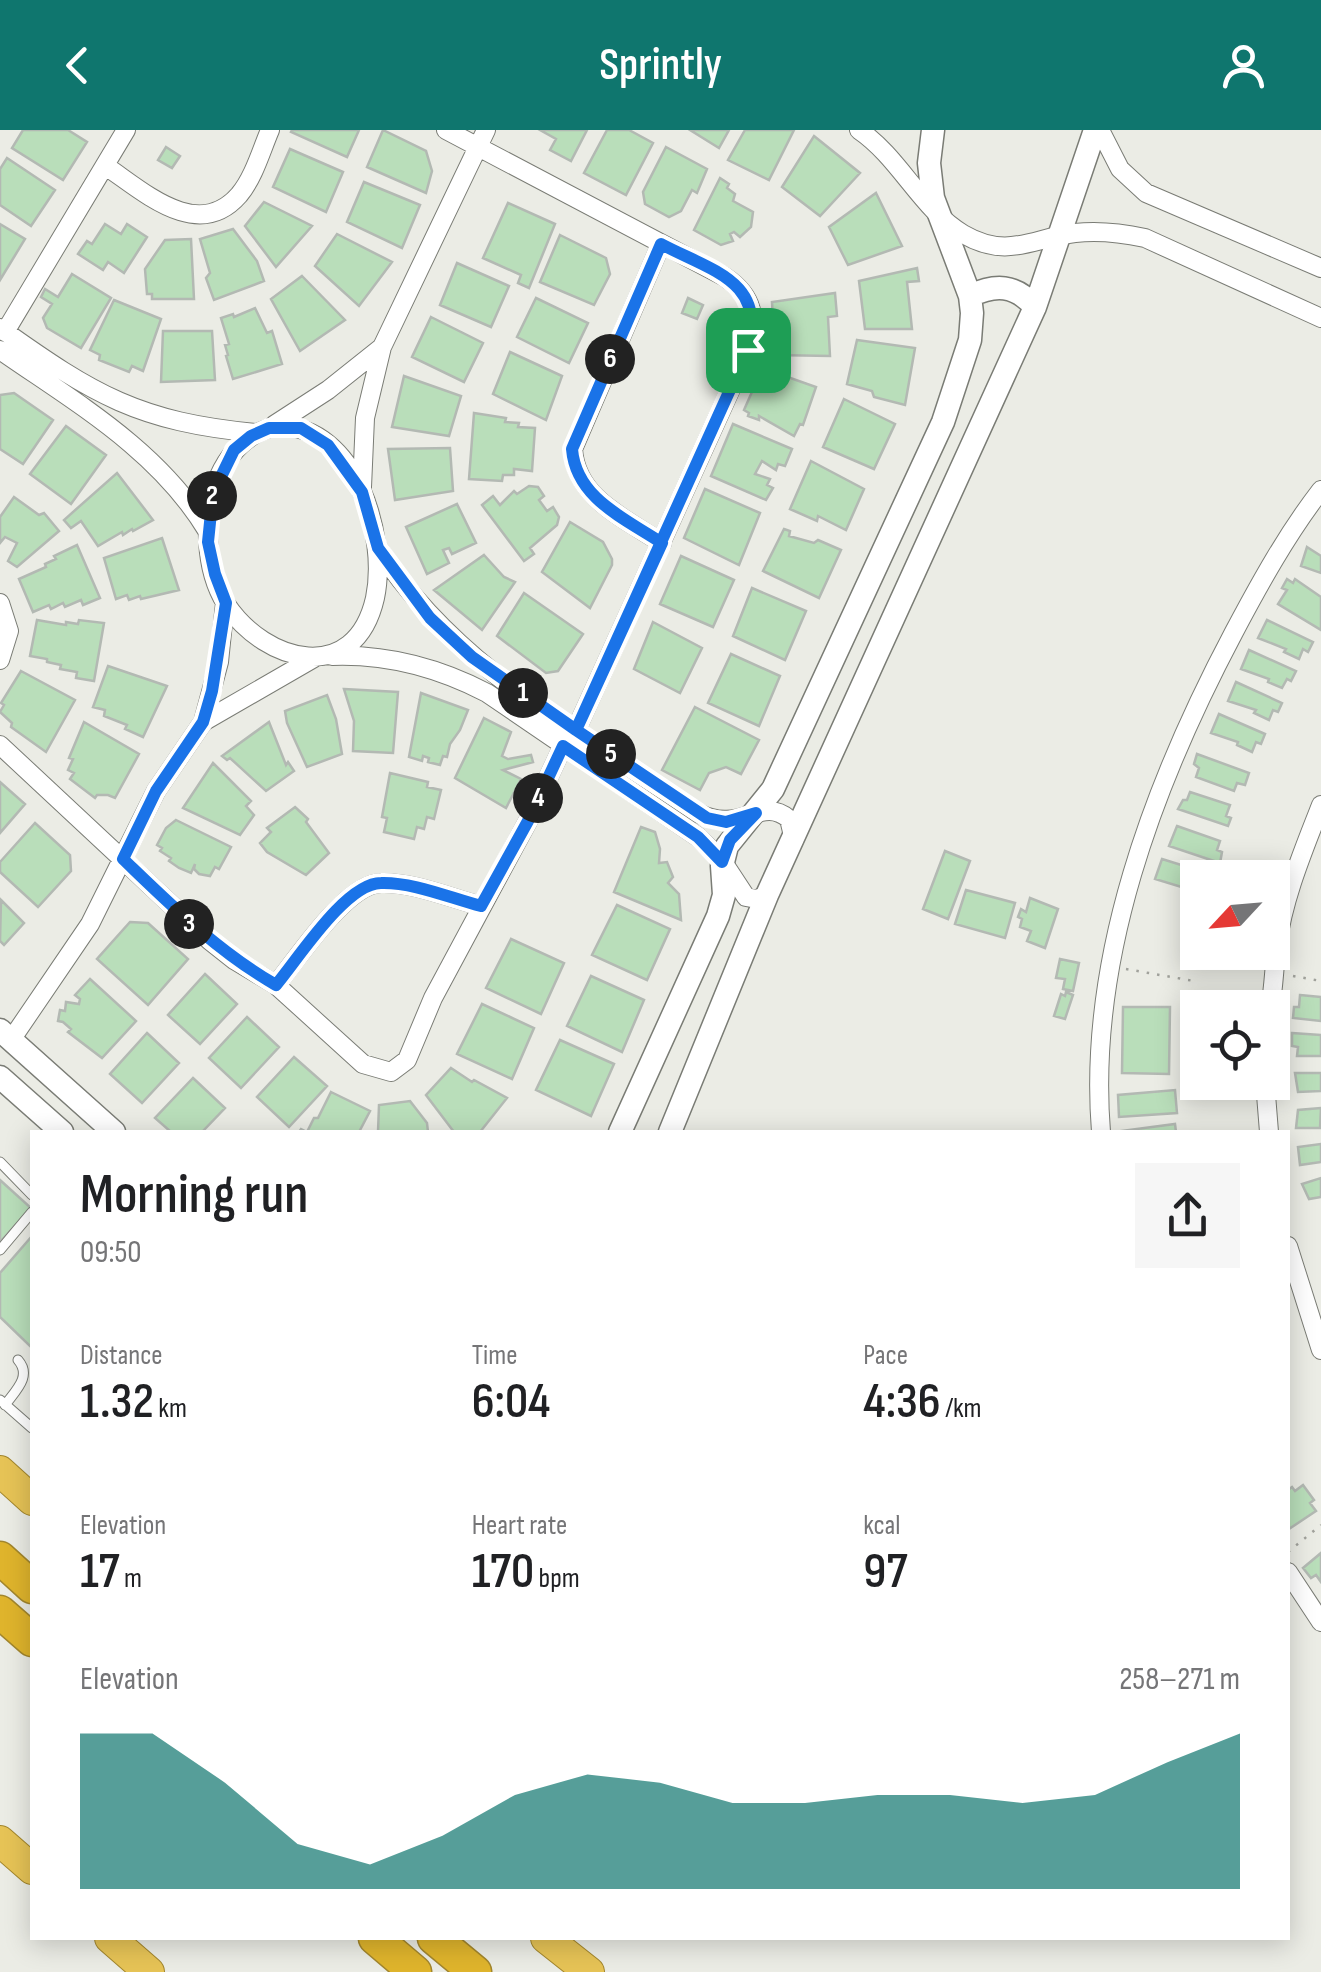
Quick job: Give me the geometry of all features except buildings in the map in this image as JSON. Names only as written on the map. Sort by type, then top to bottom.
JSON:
[{"type":"highway","points":[[0,1471],[30,1498]]},
{"type":"highway","points":[[0,1558],[30,1586]]},
{"type":"highway","points":[[0,1612],[30,1638]]},
{"type":"highway","points":[[0,1841],[30,1867]]},
{"type":"highway","points":[[112,1940],[148,1972]]},
{"type":"highway","points":[[377,1940],[415,1972]]},
{"type":"highway","points":[[436,1940],[475,1972]]},
{"type":"highway","points":[[549,1940],[589,1972]]},
{"type":"street","points":[[1,342],[126,130]]},
{"type":"street","points":[[107,167],[171,210],[202,215],[230,204],[241,192],[270,130]]},
{"type":"street","points":[[446,130],[739,286],[754,315],[748,350],[576,730]]},
{"type":"street","points":[[362,492],[365,418],[382,346],[486,130]]},
{"type":"street","points":[[621,1130],[718,916],[724,894],[722,862],[730,840],[773,789],[942,422],[970,340],[970,296],[938,214],[930,180],[933,130]]},
{"type":"street","points":[[671,1130],[767,894],[1035,307],[1097,130]]},
{"type":"street","points":[[1097,130],[1120,169],[1146,193],[1321,268]]},
{"type":"street","points":[[865,131],[938,214],[962,234],[989,245],[1020,248],[1060,236],[1094,232],[1145,238],[1321,318]]},
{"type":"street","points":[[661,244],[572,449],[574,468],[594,498],[662,543]]},
{"type":"street","points":[[970,296],[990,286],[1000,286],[1020,293],[1035,307]]},
{"type":"street","points":[[1,342],[49,364],[120,405],[168,420],[263,430],[301,428],[320,438],[341,459],[362,492],[378,548],[377,588],[366,627],[349,645],[203,722]]},
{"type":"street","points":[[1,342],[149,456],[177,486],[208,533]]},
{"type":"street","points":[[382,346],[328,390],[234,450],[218,478],[208,533],[210,558],[226,603],[248,628],[274,648],[294,656],[394,660],[450,676],[504,704],[698,837],[722,862],[746,897],[757,899],[767,894]]},
{"type":"street","points":[[1101,1130],[1098,1057],[1110,966],[1146,835],[1196,708],[1260,585],[1321,490]]},
{"type":"street","points":[[378,548],[411,596],[450,638],[495,674],[707,818],[726,822],[770,809],[784,814],[793,826],[794,840]]},
{"type":"street","points":[[0,603],[9,630],[0,660]]},
{"type":"street","points":[[112,1130],[6,1035],[90,924],[156,791],[203,722],[219,662],[226,603]]},
{"type":"street","points":[[0,745],[210,942],[276,985],[363,1064],[391,1072],[407,1060],[427,1010],[528,821],[563,746]]},
{"type":"street","points":[[1274,990],[1277,946],[1285,914],[1321,805]]},
{"type":"street","points":[[276,985],[352,894],[370,884],[392,884],[481,906]]},
{"type":"street","points":[[0,1077],[60,1130]]},
{"type":"street","points":[[1266,1100],[1269,1130]]},
{"type":"street","points":[[1290,1252],[1321,1350]]},
{"type":"street","points":[[1290,1575],[1321,1622]]},
{"type":"street","points":[[575,1940],[589,1972]]},
{"type":"lane","points":[[0,1162],[30,1192]]},
{"type":"lane","points":[[24,1185],[30,1179]]},
{"type":"lane","points":[[0,1250],[30,1214]]},
{"type":"lane","points":[[18,1360],[24,1368],[23,1379],[3,1402],[30,1425]]},
{"type":"path","points":[[1110,966],[1194,981]]},
{"type":"path","points":[[1277,973],[1321,981]]},
{"type":"path","points":[[1290,1550],[1321,1525]]},
{"type":"route","points":[[748,350],[662,543],[576,730],[472,657],[430,618],[378,548],[370,510],[353,475],[320,438],[290,426],[269,428],[251,436],[226,463],[210,509],[210,558],[226,603],[219,662],[203,722],[156,791],[123,859],[210,942],[276,985],[352,894],[370,884],[392,884],[481,906],[505,866],[563,746],[698,837],[722,862],[730,840],[756,813],[737,821],[707,818],[576,730],[619,637],[662,543],[594,498],[574,468],[572,449],[661,244],[739,286],[754,315],[748,350]]}]
